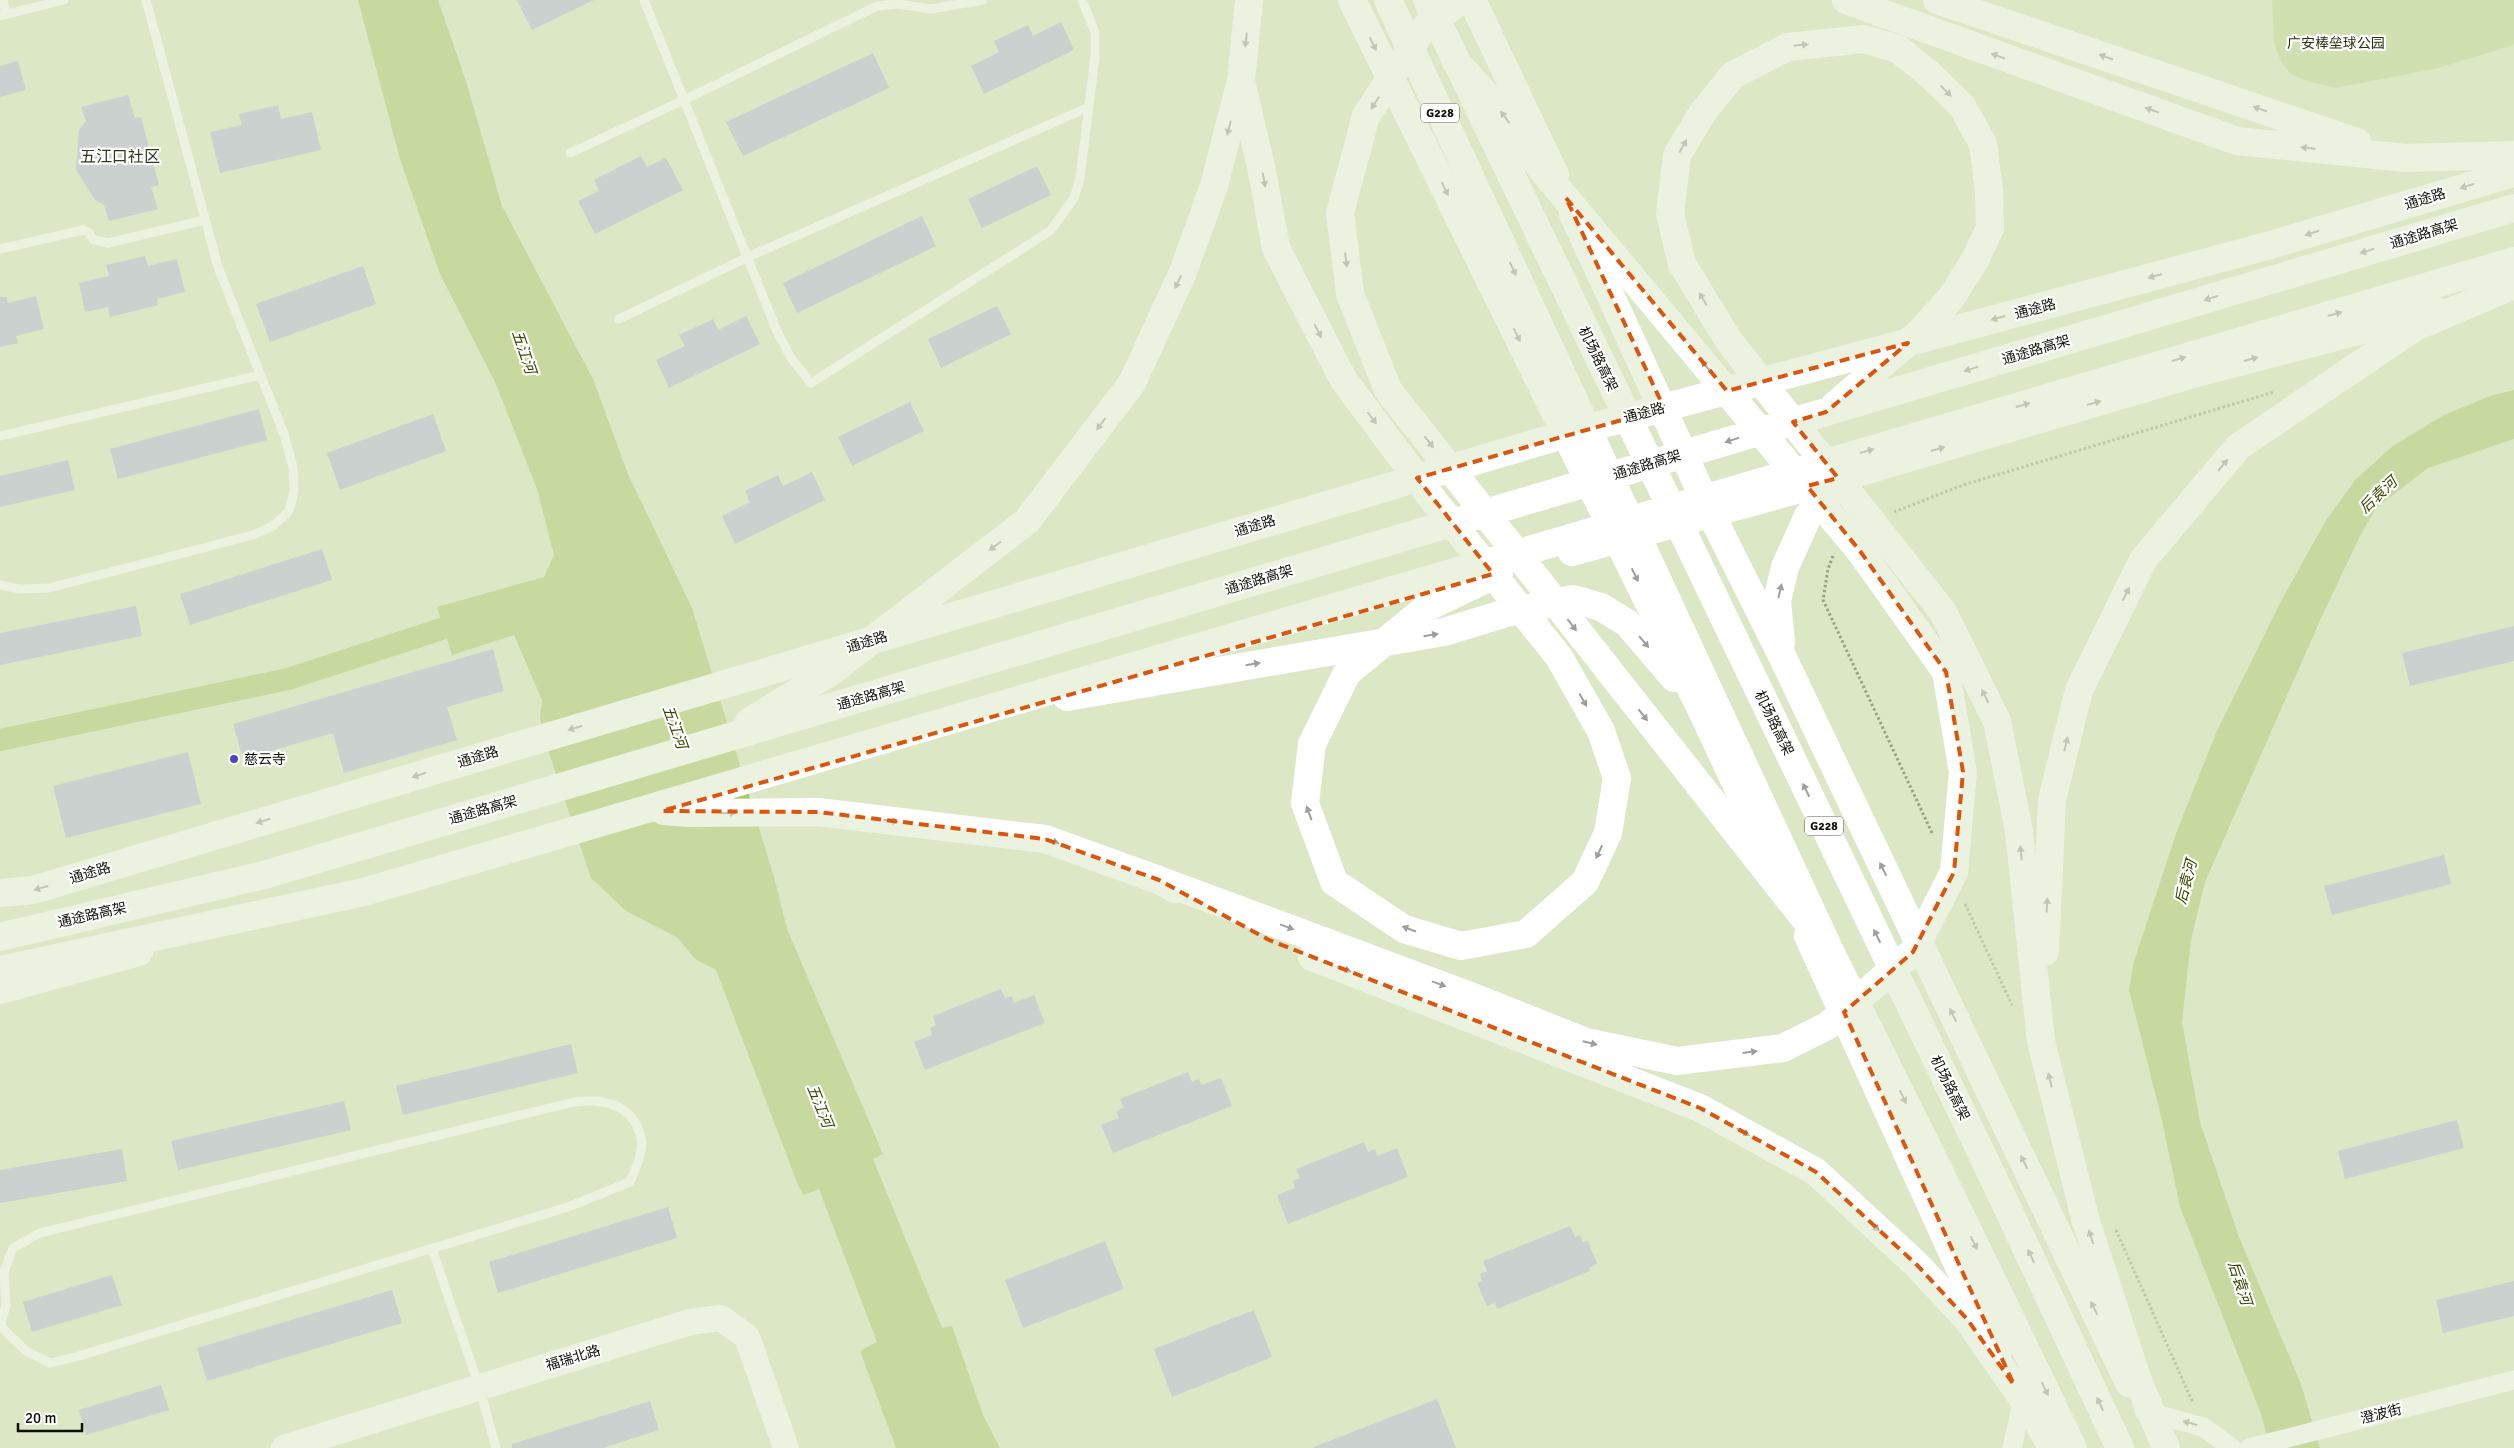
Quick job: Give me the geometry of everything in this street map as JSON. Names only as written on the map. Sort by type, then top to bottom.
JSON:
[{"type":"main road","points":[[720,740],[832,670],[1027,521],[1132,383],[1183,272],[1214,186],[1241,81],[1249,0]]},
{"type":"main road","points":[[1352,0],[1701,710],[1827,976],[2042,1448]]},
{"type":"main road","name":"G228","points":[[1388,0],[1829,949],[1948,1187],[2073,1448]]},
{"type":"main road","name":"机场路高架","points":[[1427,0],[1987,1164],[2120,1448]]},
{"type":"main road","points":[[1461,0],[1422,30],[1366,116],[1340,214],[1350,294],[1388,390],[1748,849],[1829,949]]},
{"type":"main road","points":[[1472,0],[1664,408],[1710,512],[1782,656],[2143,1411],[2158,1448]]},
{"type":"main road","points":[[1846,0],[2237,141],[2406,158],[2514,155]]},
{"type":"main road","points":[[1937,0],[2406,158]]},
{"type":"main road","points":[[1826,412],[1920,332],[1951,298],[1975,260],[1990,228],[1989,191],[1983,144],[1962,106],[1928,73],[1898,49],[1864,39],[1788,46],[1733,75],[1703,112],[1677,155],[1670,214],[1682,264],[1729,341],[1943,612],[1997,722],[2019,831],[2041,1041],[2085,1218],[2137,1378],[2166,1448]]},
{"type":"main road","points":[[655,811],[689,813],[818,812],[1045,839],[1468,995],[1586,1042],[1677,1061],[1783,1048],[1827,1026],[1913,952],[1954,872],[1963,772],[1946,672],[1860,551],[1543,171],[1497,107],[1456,62]]},
{"type":"main road","points":[[1241,81],[1261,166],[1276,248],[1343,379],[1434,501],[1494,575],[1559,657],[1601,731],[1617,778],[1608,833],[1585,882],[1526,934],[1461,946],[1404,929],[1334,882],[1305,803],[1312,744],[1347,673],[1426,608],[1452,596],[1494,575],[1571,538]]},
{"type":"main road","name":"通途路","points":[[0,893],[33,890],[1566,434],[2267,246],[2514,172]]},
{"type":"main road","name":"通途路高架","points":[[0,937],[264,875],[2514,208]]},
{"type":"main road","points":[[0,970],[364,892],[655,811],[1571,538],[2514,261]]},
{"type":"main road","points":[[2041,1041],[2052,800],[2079,690],[2143,560],[2238,447],[2415,327],[2514,285]]},
{"type":"main road","points":[[0,990],[747,787],[1710,512],[1847,476],[2193,374],[2514,291]]},
{"type":"main road","points":[[1782,656],[1778,601],[1786,567],[1808,516],[1847,476]]},
{"type":"main road","points":[[1067,697],[1444,632],[1523,609],[1573,599],[1601,607],[1627,623],[1701,710]]},
{"type":"main road","points":[[1159,880],[1269,940],[1700,1108],[1816,1172],[1917,1265],[1967,1319],[2034,1413],[2052,1448]]},
{"type":"street","name":"福瑞北路","points":[[284,1448],[690,1322],[721,1318],[747,1337],[786,1448]]},
{"type":"street","name":"澄波街","points":[[2249,1448],[2514,1380]]},
{"type":"street","points":[[2012,1448],[2022,1403]]},
{"type":"street","points":[[2143,1411],[2203,1427],[2232,1448]]},
{"type":"lane","points":[[3,0],[3,15],[64,0]]},
{"type":"lane","points":[[0,585],[20,589],[49,588],[253,535],[273,526],[289,511],[294,491],[293,467],[284,434],[218,267],[146,0]]},
{"type":"lane","points":[[644,0],[776,329],[791,358],[811,383],[1050,231],[1074,198],[1078,185],[1095,57],[1094,32],[1082,0]]},
{"type":"lane","points":[[570,153],[877,6],[898,4],[931,9],[983,0]]},
{"type":"lane","points":[[619,319],[748,257],[1088,107]]},
{"type":"lane","points":[[0,249],[83,230],[88,232],[94,240],[108,243],[205,220]]},
{"type":"lane","points":[[0,436],[261,375]]},
{"type":"lane","points":[[594,1099],[616,1105],[632,1118],[642,1138],[637,1164],[630,1182],[568,1207],[79,1356],[50,1363],[26,1351],[1,1327],[6,1305],[4,1272],[13,1248],[40,1233],[574,1102],[594,1099]]},
{"type":"lane","points":[[432,1249],[479,1386],[496,1448]]},
{"type":"highlighted area","points":[[1566,198],[1727,391],[1908,343],[1826,412],[1793,422],[1838,478],[1807,486],[1860,551],[1946,672],[1963,772],[1954,872],[1913,952],[1844,1012],[2014,1385],[1967,1319],[1917,1265],[1816,1172],[1700,1108],[1269,940],[1159,880],[1045,839],[818,812],[662,811],[1493,574],[1417,478],[1664,408]]},
{"type":"green space","name":"广安棒垒球公园","points":[[2272,0],[2514,0],[2514,45],[2435,69],[2335,88],[2306,81],[2291,74],[2281,62],[2274,42]]},
{"type":"water","name":"五江河","points":[[358,0],[438,0],[466,81],[502,206],[593,379],[628,474],[692,608],[774,877],[787,929],[883,1154],[873,1159],[942,1328],[952,1326],[983,1415],[1000,1448],[896,1448],[860,1351],[877,1342],[819,1189],[803,1195],[798,1185],[716,970],[695,959],[678,938],[626,911],[591,878],[549,753],[540,718],[542,700],[514,635],[452,655],[437,607],[544,577],[554,555],[537,489],[495,382],[440,274],[400,159]]},
{"type":"water","name":"后袁河","points":[[2514,390],[2514,439],[2428,468],[2376,508],[2359,538],[2322,616],[2205,882],[2191,940],[2182,1022],[2200,1122],[2239,1237],[2301,1384],[2320,1448],[2270,1448],[2261,1414],[2180,1207],[2161,1116],[2129,990],[2134,961],[2177,831],[2217,731],[2280,603],[2325,522],[2355,480],[2393,446],[2444,415],[2493,395]]},
{"type":"building","points":[[517,0],[594,0],[532,30]]},
{"type":"building","points":[[1061,22],[1074,50],[984,94],[971,66],[999,52],[994,41],[1028,25],[1033,36]]},
{"type":"building","points":[[873,53],[889,88],[743,156],[726,122]]},
{"type":"building","points":[[18,61],[26,90],[0,97],[0,66]]},
{"type":"building","points":[[128,95],[135,118],[141,117],[159,185],[151,187],[158,209],[109,221],[104,205],[95,200],[76,170],[79,130],[86,121],[81,107]]},
{"type":"building","points":[[278,105],[281,119],[312,112],[321,150],[220,173],[210,132],[242,125],[239,114]]},
{"type":"building","points":[[641,156],[647,167],[666,158],[683,190],[595,234],[578,201],[599,191],[594,180]]},
{"type":"building","points":[[1037,166],[1051,195],[982,228],[968,199]]},
{"type":"building","points":[[922,216],[936,246],[797,313],[783,283]]},
{"type":"building","points":[[145,256],[148,266],[177,259],[185,292],[157,299],[158,305],[110,317],[108,307],[85,312],[79,283],[109,276],[106,265]]},
{"type":"building","points":[[363,266],[376,304],[270,342],[256,304]]},
{"type":"building","points":[[36,296],[44,329],[16,336],[18,343],[0,347],[0,297],[7,297],[8,303]]},
{"type":"building","points":[[997,306],[1011,334],[941,368],[928,339]]},
{"type":"building","points":[[746,316],[760,344],[669,388],[656,360],[685,346],[679,335],[713,319],[718,330]]},
{"type":"building","points":[[910,402],[924,431],[852,466],[838,437]]},
{"type":"building","points":[[259,409],[267,440],[118,479],[110,449]]},
{"type":"building","points":[[433,414],[446,451],[340,490],[327,453]]},
{"type":"building","points":[[68,460],[75,490],[0,507],[0,476]]},
{"type":"building","points":[[812,472],[825,500],[735,544],[722,516],[750,502],[745,491],[778,475],[783,486]]},
{"type":"building","points":[[322,549],[332,580],[190,625],[180,594]]},
{"type":"building","points":[[136,606],[142,636],[0,665],[0,633]]},
{"type":"building","points":[[2514,626],[2514,661],[2410,686],[2402,653]]},
{"type":"building","points":[[493,649],[504,691],[447,707],[457,740],[344,773],[333,733],[243,759],[233,724]]},
{"type":"building","points":[[188,752],[201,804],[66,838],[53,786]]},
{"type":"building","points":[[2444,855],[2451,884],[2332,915],[2324,886]]},
{"type":"building","points":[[1001,989],[1005,998],[1012,996],[1014,1003],[1034,995],[1045,1023],[925,1070],[914,1042],[932,1035],[930,1028],[936,1025],[933,1016]]},
{"type":"building","points":[[571,1044],[578,1073],[403,1115],[396,1086]]},
{"type":"building","points":[[1188,1072],[1192,1082],[1199,1079],[1201,1085],[1221,1078],[1232,1106],[1113,1153],[1101,1125],[1119,1118],[1116,1111],[1124,1108],[1120,1099]]},
{"type":"building","points":[[344,1101],[351,1130],[178,1170],[171,1141]]},
{"type":"building","points":[[2457,1120],[2464,1148],[2345,1179],[2338,1151]]},
{"type":"building","points":[[1364,1142],[1368,1152],[1375,1149],[1377,1156],[1397,1148],[1408,1177],[1288,1224],[1277,1195],[1295,1188],[1293,1181],[1300,1178],[1296,1169]]},
{"type":"building","points":[[122,1149],[127,1181],[0,1203],[0,1170]]},
{"type":"building","points":[[668,1207],[677,1238],[498,1293],[489,1262]]},
{"type":"building","points":[[1570,1226],[1575,1237],[1580,1235],[1583,1242],[1588,1241],[1597,1264],[1589,1268],[1590,1271],[1497,1309],[1495,1303],[1487,1306],[1477,1283],[1482,1281],[1480,1274],[1487,1271],[1483,1261]]},
{"type":"building","points":[[1105,1241],[1124,1289],[1023,1328],[1005,1280]]},
{"type":"building","points":[[112,1275],[122,1305],[32,1332],[23,1302]]},
{"type":"building","points":[[2514,1281],[2514,1316],[2443,1333],[2436,1300]]},
{"type":"building","points":[[392,1290],[402,1323],[207,1381],[197,1348]]},
{"type":"building","points":[[1254,1310],[1272,1357],[1172,1397],[1154,1349]]},
{"type":"building","points":[[161,1385],[169,1410],[86,1435],[79,1410]]},
{"type":"building","points":[[1437,1399],[1456,1448],[1314,1448],[1314,1447]]},
{"type":"building","points":[[650,1401],[659,1430],[603,1448],[512,1448],[512,1444]]},
{"type":"waterway","points":[[0,740],[288,679],[472,619]]},
{"type":"place","name":"慈云寺","points":[[234,759]]},
{"type":"district","name":"五江口社区","points":[[120,157]]}]
